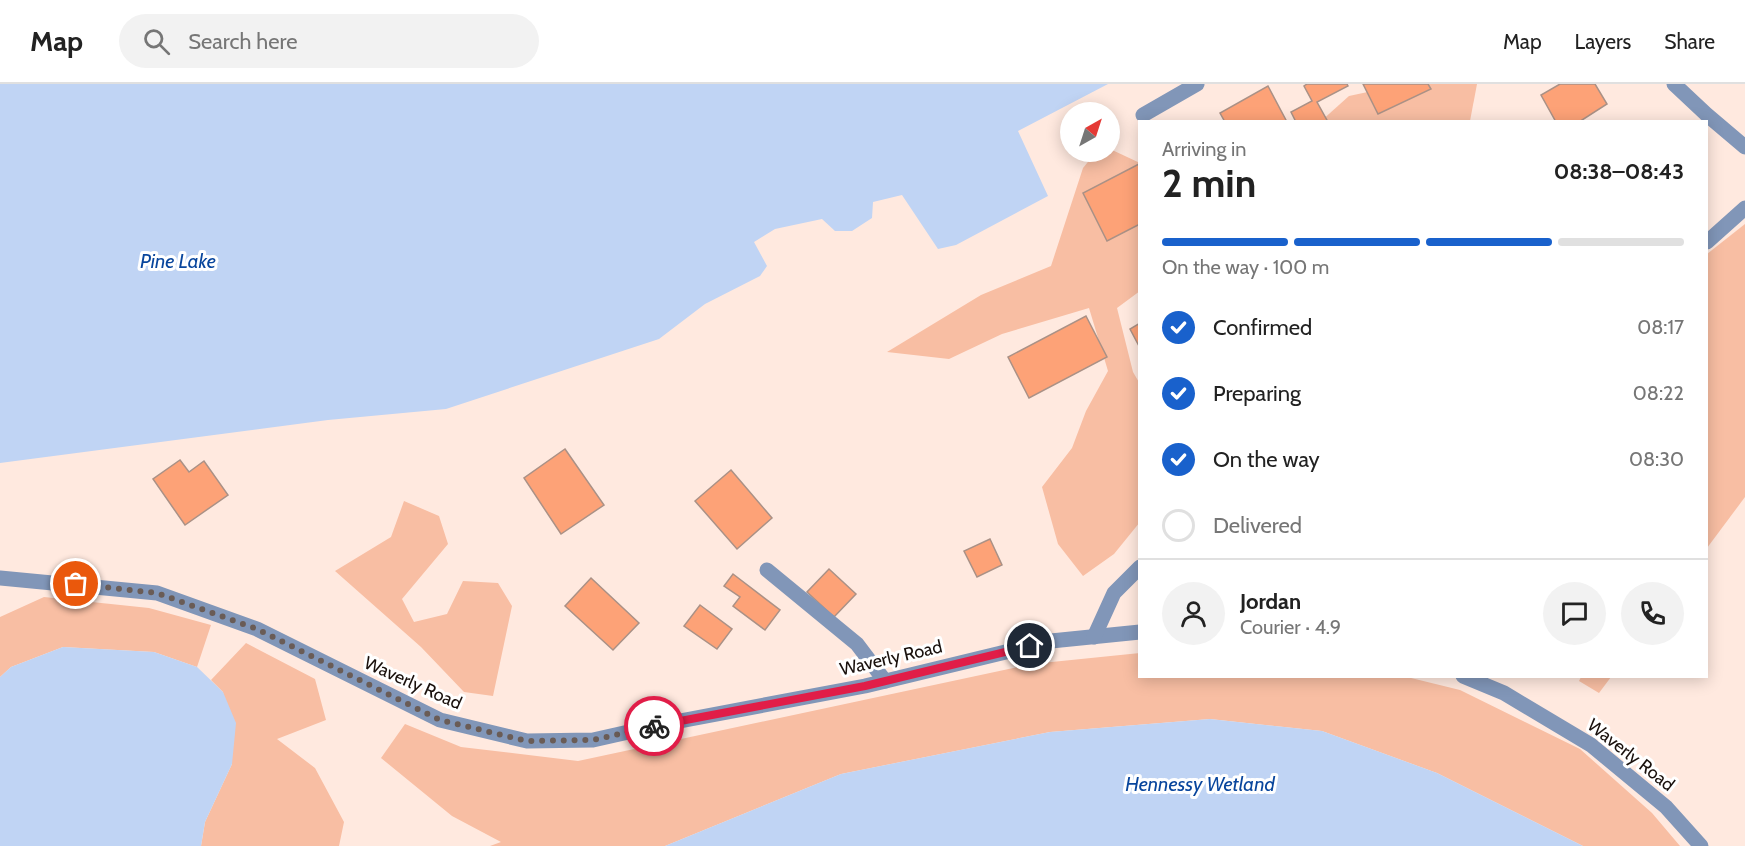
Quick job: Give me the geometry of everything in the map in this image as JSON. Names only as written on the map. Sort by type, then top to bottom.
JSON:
[{"type":"street","points":[[1143,115],[1197,84]]},
{"type":"street","points":[[1674,84],[1745,147]]},
{"type":"street","points":[[1708,242],[1745,208]]},
{"type":"street","points":[[1094,637],[1114,593],[1138,569]]},
{"type":"street","points":[[767,570],[857,644],[885,681]]},
{"type":"street","name":"Waverly Road","points":[[0,578],[157,593],[257,629],[440,720],[527,741],[593,740],[885,681],[1051,641],[1138,632]]},
{"type":"street","name":"Waverly Road","points":[[1468,678],[1504,693],[1591,745],[1666,807],[1701,846]]},
{"type":"shaded area","points":[[1405,84],[1477,84],[1470,120],[1322,120],[1349,96]]},
{"type":"shaded area","points":[[1120,154],[1138,162],[1138,292],[1117,308],[1133,372],[1138,381],[1138,524],[1114,554],[1083,576],[1058,544],[1042,487],[1072,448],[1086,411],[1108,371],[1089,308],[1002,334],[949,359],[887,352],[981,295],[1051,266],[1083,168],[1088,162],[1120,162]]},
{"type":"shaded area","points":[[1745,224],[1745,497],[1708,547],[1708,253]]},
{"type":"shaded area","points":[[404,501],[439,516],[448,544],[402,599],[414,622],[447,614],[463,581],[498,583],[512,606],[493,696],[464,692],[421,647],[335,571],[391,537]]},
{"type":"shaded area","points":[[44,597],[149,608],[211,625],[197,667],[154,652],[63,647],[11,667],[0,677],[0,617]]},
{"type":"shaded area","points":[[246,643],[315,679],[326,720],[277,739],[315,768],[344,822],[339,846],[201,846],[205,822],[232,764],[223,692],[211,680]]},
{"type":"shaded area","points":[[1138,653],[1138,678],[1411,678],[1460,690],[1580,749],[1652,813],[1680,846],[1583,846],[1437,773],[1322,731],[1210,719],[1050,732],[841,774],[665,846],[490,846],[501,842],[452,816],[381,758],[405,724],[461,747],[578,761],[1032,664]]},
{"type":"shaded area","points":[[1580,678],[1610,678],[1599,693],[1579,681]]},
{"type":"water","name":"Pine Lake","points":[[0,84],[1108,84],[1074,102],[1060,102],[1060,109],[1018,131],[1048,196],[956,245],[938,249],[902,195],[873,202],[872,218],[852,231],[835,231],[822,219],[775,229],[754,242],[767,266],[760,276],[705,304],[659,339],[446,409],[328,420],[0,463]]},
{"type":"water","points":[[63,647],[154,652],[197,667],[223,692],[236,723],[232,764],[205,822],[201,846],[0,846],[0,677],[11,667]]},
{"type":"water","name":"Hennessy Wetland","points":[[1210,719],[1322,731],[1437,773],[1583,846],[665,846],[841,774],[1050,732]]},
{"type":"building","points":[[1307,84],[1347,84],[1348,86],[1317,102],[1327,120],[1295,120],[1291,112],[1312,101],[1304,86]]},
{"type":"building","points":[[1363,84],[1428,84],[1431,89],[1378,114]]},
{"type":"building","points":[[1560,84],[1595,84],[1607,104],[1582,120],[1555,120],[1541,95]]},
{"type":"building","points":[[1268,86],[1286,120],[1224,120],[1220,113]]},
{"type":"building","points":[[1138,165],[1138,225],[1107,241],[1083,193]]},
{"type":"building","points":[[1086,316],[1107,357],[1029,398],[1008,357]]},
{"type":"building","points":[[1138,324],[1138,344],[1130,329]]},
{"type":"building","points":[[565,449],[604,505],[561,534],[524,478]]},
{"type":"building","points":[[180,460],[189,472],[204,461],[228,495],[185,525],[153,479]]},
{"type":"building","points":[[731,470],[772,518],[737,549],[695,501]]},
{"type":"building","points":[[990,539],[1002,565],[977,577],[964,551]]},
{"type":"building","points":[[829,569],[856,594],[834,617],[807,592]]},
{"type":"building","points":[[733,574],[780,610],[765,630],[733,606],[740,597],[724,586]]},
{"type":"building","points":[[591,578],[639,623],[613,650],[565,606]]},
{"type":"building","points":[[700,605],[732,629],[717,649],[684,626]]},
{"type":"way so far","points":[[76,584],[157,593],[257,629],[440,720],[527,741],[593,740],[654,726]]},
{"type":"route","points":[[654,726],[865,686],[1030,646]]}]
